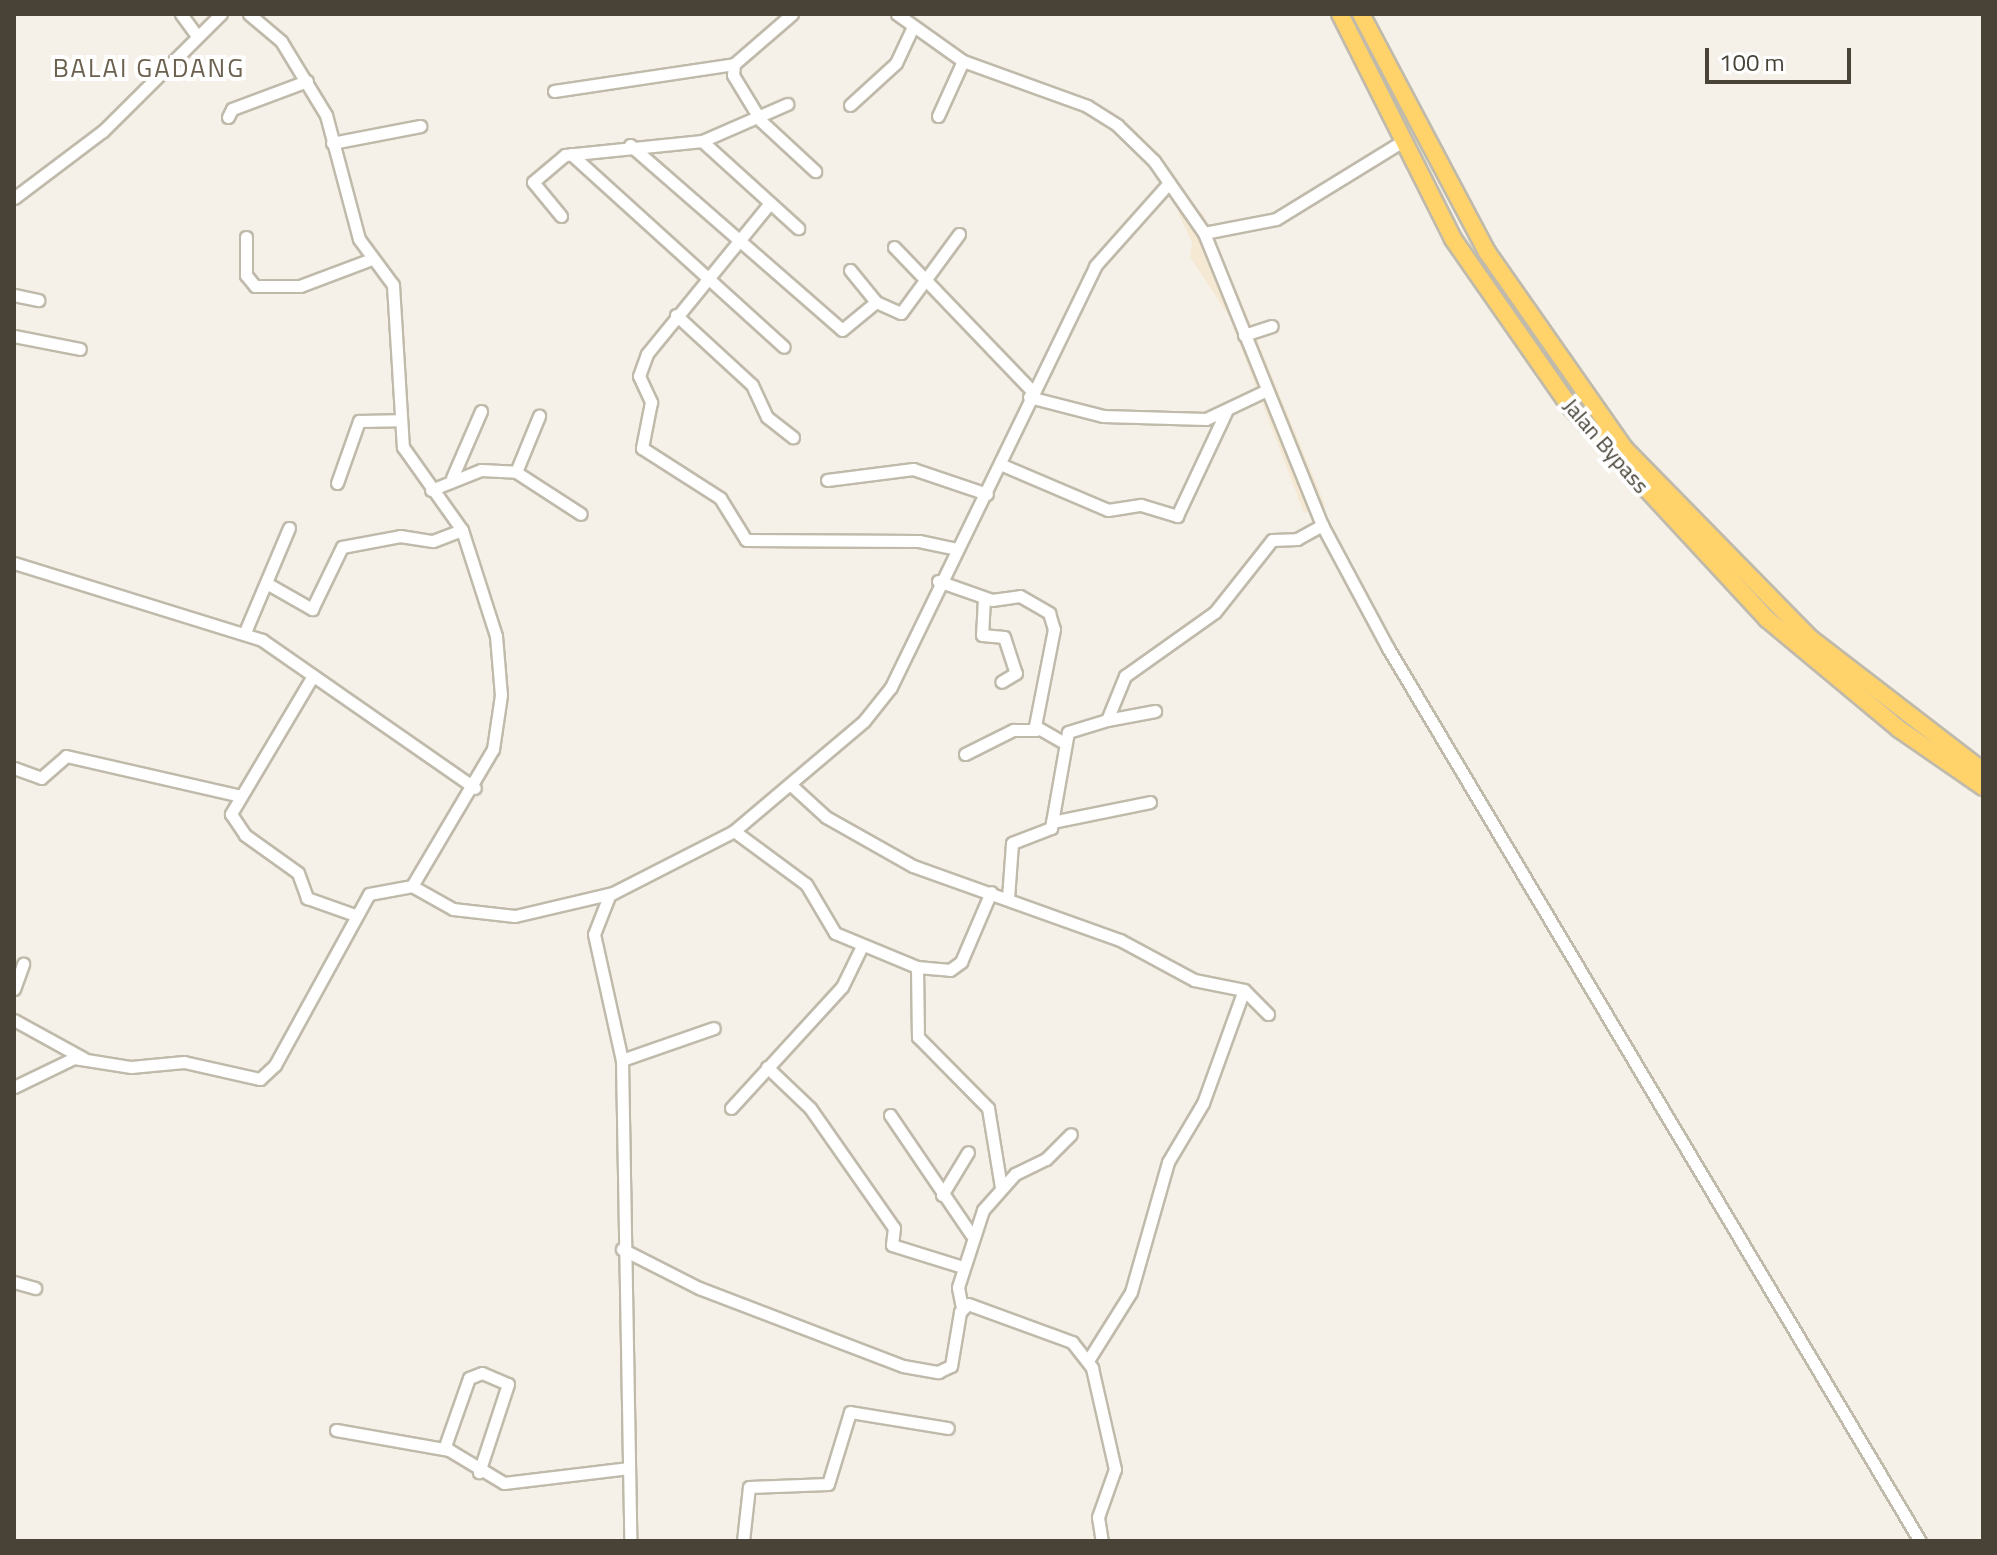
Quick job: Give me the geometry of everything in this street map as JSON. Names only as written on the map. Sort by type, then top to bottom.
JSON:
[{"type":"highway","name":"Jalan Bypass","points":[[1340,14],[1401,142],[1506,322],[1666,514],[1802,651],[1983,787]]},
{"type":"highway","name":"Jalan Bypass","points":[[1361,14],[1487,252],[1625,449],[1810,638],[1983,771]]},
{"type":"street","points":[[181,14],[197,36]]},
{"type":"street","points":[[14,198],[103,131],[221,14]]},
{"type":"street","points":[[249,14],[281,41],[307,81],[372,259],[395,297],[398,420],[407,455],[462,530],[501,667],[493,749],[475,788],[412,886]]},
{"type":"street","points":[[554,91],[734,64],[792,14]]},
{"type":"street","points":[[897,14],[912,28],[963,61],[1087,106],[1132,139],[1169,183],[1204,233],[1265,391],[1322,525],[1423,709],[1920,1541]]},
{"type":"street","points":[[850,105],[896,63],[912,28]]},
{"type":"street","points":[[938,116],[963,61]]},
{"type":"street","points":[[734,64],[733,75],[761,121],[815,171]]},
{"type":"street","points":[[228,117],[232,109],[307,81]]},
{"type":"street","points":[[561,216],[533,182],[571,154],[630,145],[702,141],[761,121],[787,104]]},
{"type":"street","points":[[332,143],[420,126]]},
{"type":"street","points":[[702,141],[798,228]]},
{"type":"street","points":[[1204,233],[1276,219],[1401,142]]},
{"type":"street","points":[[630,145],[839,329],[876,302]]},
{"type":"street","points":[[571,154],[784,347]]},
{"type":"street","points":[[14,1020],[83,1058],[131,1067],[184,1062],[260,1079],[275,1065],[355,915],[373,892],[412,886],[453,909],[504,917],[613,893],[734,831],[791,785],[876,708],[938,581],[987,494],[1031,394],[1095,266],[1169,183]]},
{"type":"street","points":[[770,203],[676,315],[640,370],[651,405],[642,448],[720,498],[742,537],[919,541],[956,549]]},
{"type":"street","points":[[850,270],[876,302],[897,315],[959,234]]},
{"type":"street","points":[[246,237],[246,275],[255,286],[300,286],[372,259]]},
{"type":"street","points":[[894,247],[1031,394],[1103,416],[1206,419],[1265,391]]},
{"type":"street","points":[[14,295],[38,300]]},
{"type":"street","points":[[676,315],[752,385],[767,417],[793,437]]},
{"type":"street","points":[[1244,335],[1272,326]]},
{"type":"street","points":[[14,336],[80,349]]},
{"type":"street","points":[[452,478],[481,411]]},
{"type":"street","points":[[1000,464],[1108,510],[1141,505],[1177,516],[1226,412]]},
{"type":"street","points":[[516,472],[539,416]]},
{"type":"street","points":[[337,483],[359,421],[398,420]]},
{"type":"street","points":[[827,480],[913,469],[987,494]]},
{"type":"street","points":[[431,490],[452,478],[516,472],[581,514]]},
{"type":"street","points":[[1107,720],[1125,676],[1215,612],[1256,554],[1272,540],[1297,539],[1322,525]]},
{"type":"street","points":[[245,632],[268,584],[289,528]]},
{"type":"street","points":[[268,584],[312,609],[342,547],[400,536],[433,541],[462,530]]},
{"type":"street","points":[[14,563],[245,632],[311,679],[383,718],[475,788]]},
{"type":"street","points":[[938,581],[984,598],[1020,596],[1053,620],[1036,730]]},
{"type":"street","points":[[984,598],[982,635],[1004,637],[1016,673],[1001,682]]},
{"type":"street","points":[[311,679],[231,814],[245,835],[298,873],[307,898],[355,915]]},
{"type":"street","points":[[1008,898],[1012,843],[1044,836],[1052,822],[1061,741],[1075,725],[1155,711]]},
{"type":"street","points":[[965,754],[1013,730],[1036,730],[1061,741]]},
{"type":"street","points":[[14,768],[41,778],[66,756],[240,796]]},
{"type":"street","points":[[791,785],[826,817],[913,866],[1008,898],[1153,954],[1194,980],[1244,990],[1268,1014]]},
{"type":"street","points":[[1052,822],[1150,802]]},
{"type":"street","points":[[734,831],[806,884],[826,924],[862,946],[917,967],[950,970],[961,962],[991,892]]},
{"type":"street","points":[[613,893],[599,906],[594,934],[622,1060],[622,1249],[630,1541]]},
{"type":"street","points":[[731,1108],[842,987],[862,946]]},
{"type":"street","points":[[14,989],[23,964]]},
{"type":"street","points":[[917,967],[918,1037],[988,1108],[1001,1187]]},
{"type":"street","points":[[1089,1359],[1131,1292],[1168,1162],[1203,1103],[1244,990]]},
{"type":"street","points":[[622,1060],[714,1028]]},
{"type":"street","points":[[14,1087],[83,1058]]},
{"type":"street","points":[[767,1067],[801,1097],[894,1228],[892,1245],[963,1267]]},
{"type":"street","points":[[890,1115],[971,1234]]},
{"type":"street","points":[[622,1249],[870,1355],[938,1372],[956,1357],[963,1267],[971,1234],[1001,1187],[1071,1134]]},
{"type":"street","points":[[942,1195],[968,1152]]},
{"type":"street","points":[[14,1282],[35,1288]]},
{"type":"street","points":[[962,1308],[973,1305],[1072,1342],[1089,1359],[1115,1469],[1098,1517],[1102,1541]]},
{"type":"street","points":[[444,1449],[469,1378],[482,1373],[508,1384],[479,1472]]},
{"type":"street","points":[[743,1541],[749,1487],[828,1484],[850,1412],[948,1428]]},
{"type":"street","points":[[336,1430],[444,1449],[479,1472],[504,1483],[629,1468]]},
{"type":"shaded area","points":[[1187,201],[1203,214],[1225,262],[1326,507],[1304,513],[1229,316],[1190,257],[1192,242],[1178,213]]},
{"type":"district","name":"BALAI GADANG","points":[[149,68]]}]
